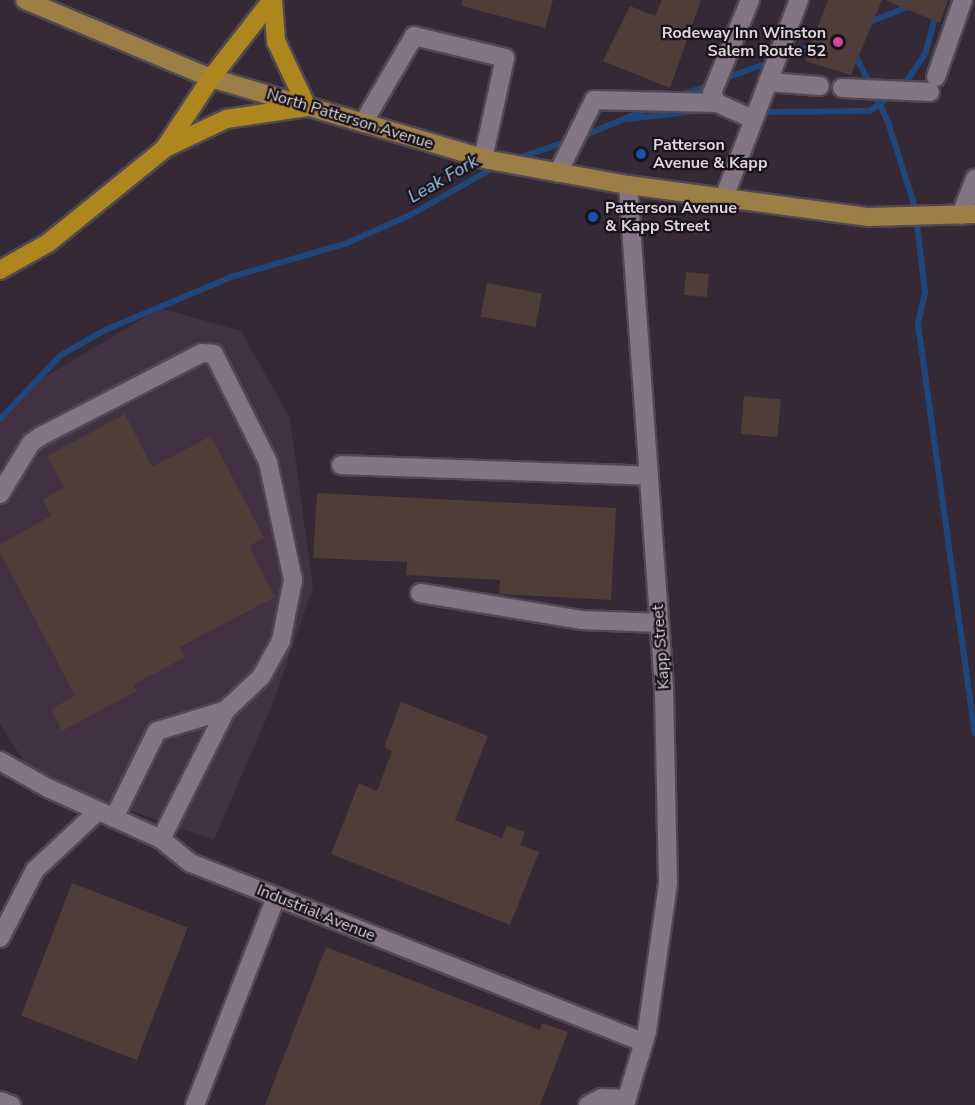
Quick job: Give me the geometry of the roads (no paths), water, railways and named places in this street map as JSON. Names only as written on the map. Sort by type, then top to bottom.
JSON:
[{"type":"highway","points":[[164,149],[211,78],[273,0]]},
{"type":"highway","points":[[0,270],[48,243],[164,149],[226,119],[307,106],[276,41],[273,0]]},
{"type":"main road","name":"North Patterson Avenue","points":[[25,0],[211,78],[483,159],[628,186],[869,217],[968,215]]},
{"type":"street","points":[[717,103],[712,93],[750,0]]},
{"type":"street","points":[[724,198],[799,0]]},
{"type":"street","points":[[842,88],[933,84],[963,0]]},
{"type":"street","points":[[363,123],[414,36],[505,58],[483,159]]},
{"type":"street","points":[[768,82],[820,86]]},
{"type":"street","points":[[558,173],[594,100],[717,103],[753,119]]},
{"type":"street","points":[[968,215],[975,179]]},
{"type":"street","name":"Kapp Street","points":[[626,1102],[644,1042],[668,882],[659,623],[628,186]]},
{"type":"street","points":[[0,494],[32,443],[41,436],[202,353],[214,354],[268,462],[293,580],[280,641],[261,677],[225,710],[161,839]]},
{"type":"street","points":[[341,465],[649,476]]},
{"type":"street","points":[[420,593],[581,620],[659,623]]},
{"type":"street","points":[[0,938],[35,870],[106,814],[157,731],[225,710]]},
{"type":"street","name":"Industrial Avenue","points":[[0,761],[161,839],[191,863],[644,1042]]},
{"type":"street","points":[[195,1105],[276,897]]},
{"type":"street","points":[[588,1105],[602,1098],[626,1102]]},
{"type":"street","points":[[0,1101],[12,1105]]},
{"type":"waterway","name":"Leak Fork","points":[[867,23],[925,0]]},
{"type":"waterway","points":[[902,88],[925,54],[940,0]]},
{"type":"waterway","name":"Leak Fork","points":[[782,59],[816,44]]},
{"type":"waterway","points":[[855,54],[888,122],[915,207],[925,292],[918,324],[975,733]]},
{"type":"waterway","name":"Leak Fork","points":[[722,79],[772,62]]},
{"type":"waterway","name":"Leak Fork","points":[[680,95],[710,85]]},
{"type":"waterway","points":[[760,112],[870,111],[894,94]]},
{"type":"waterway","name":"Leak Fork","points":[[581,137],[652,107]]},
{"type":"waterway","points":[[629,119],[696,111]]},
{"type":"waterway","name":"Leak Fork","points":[[516,159],[571,140]]},
{"type":"waterway","name":"Leak Fork","points":[[0,419],[61,355],[105,330],[231,277],[347,243],[410,215],[495,167]]},
{"type":"place","name":"Rodeway Inn Winston Salem Route 52","points":[[838,42]]},
{"type":"place","name":"Patterson Avenue & Kapp","points":[[641,154]]},
{"type":"place","name":"Patterson Avenue & Kapp Street","points":[[593,217]]}]
